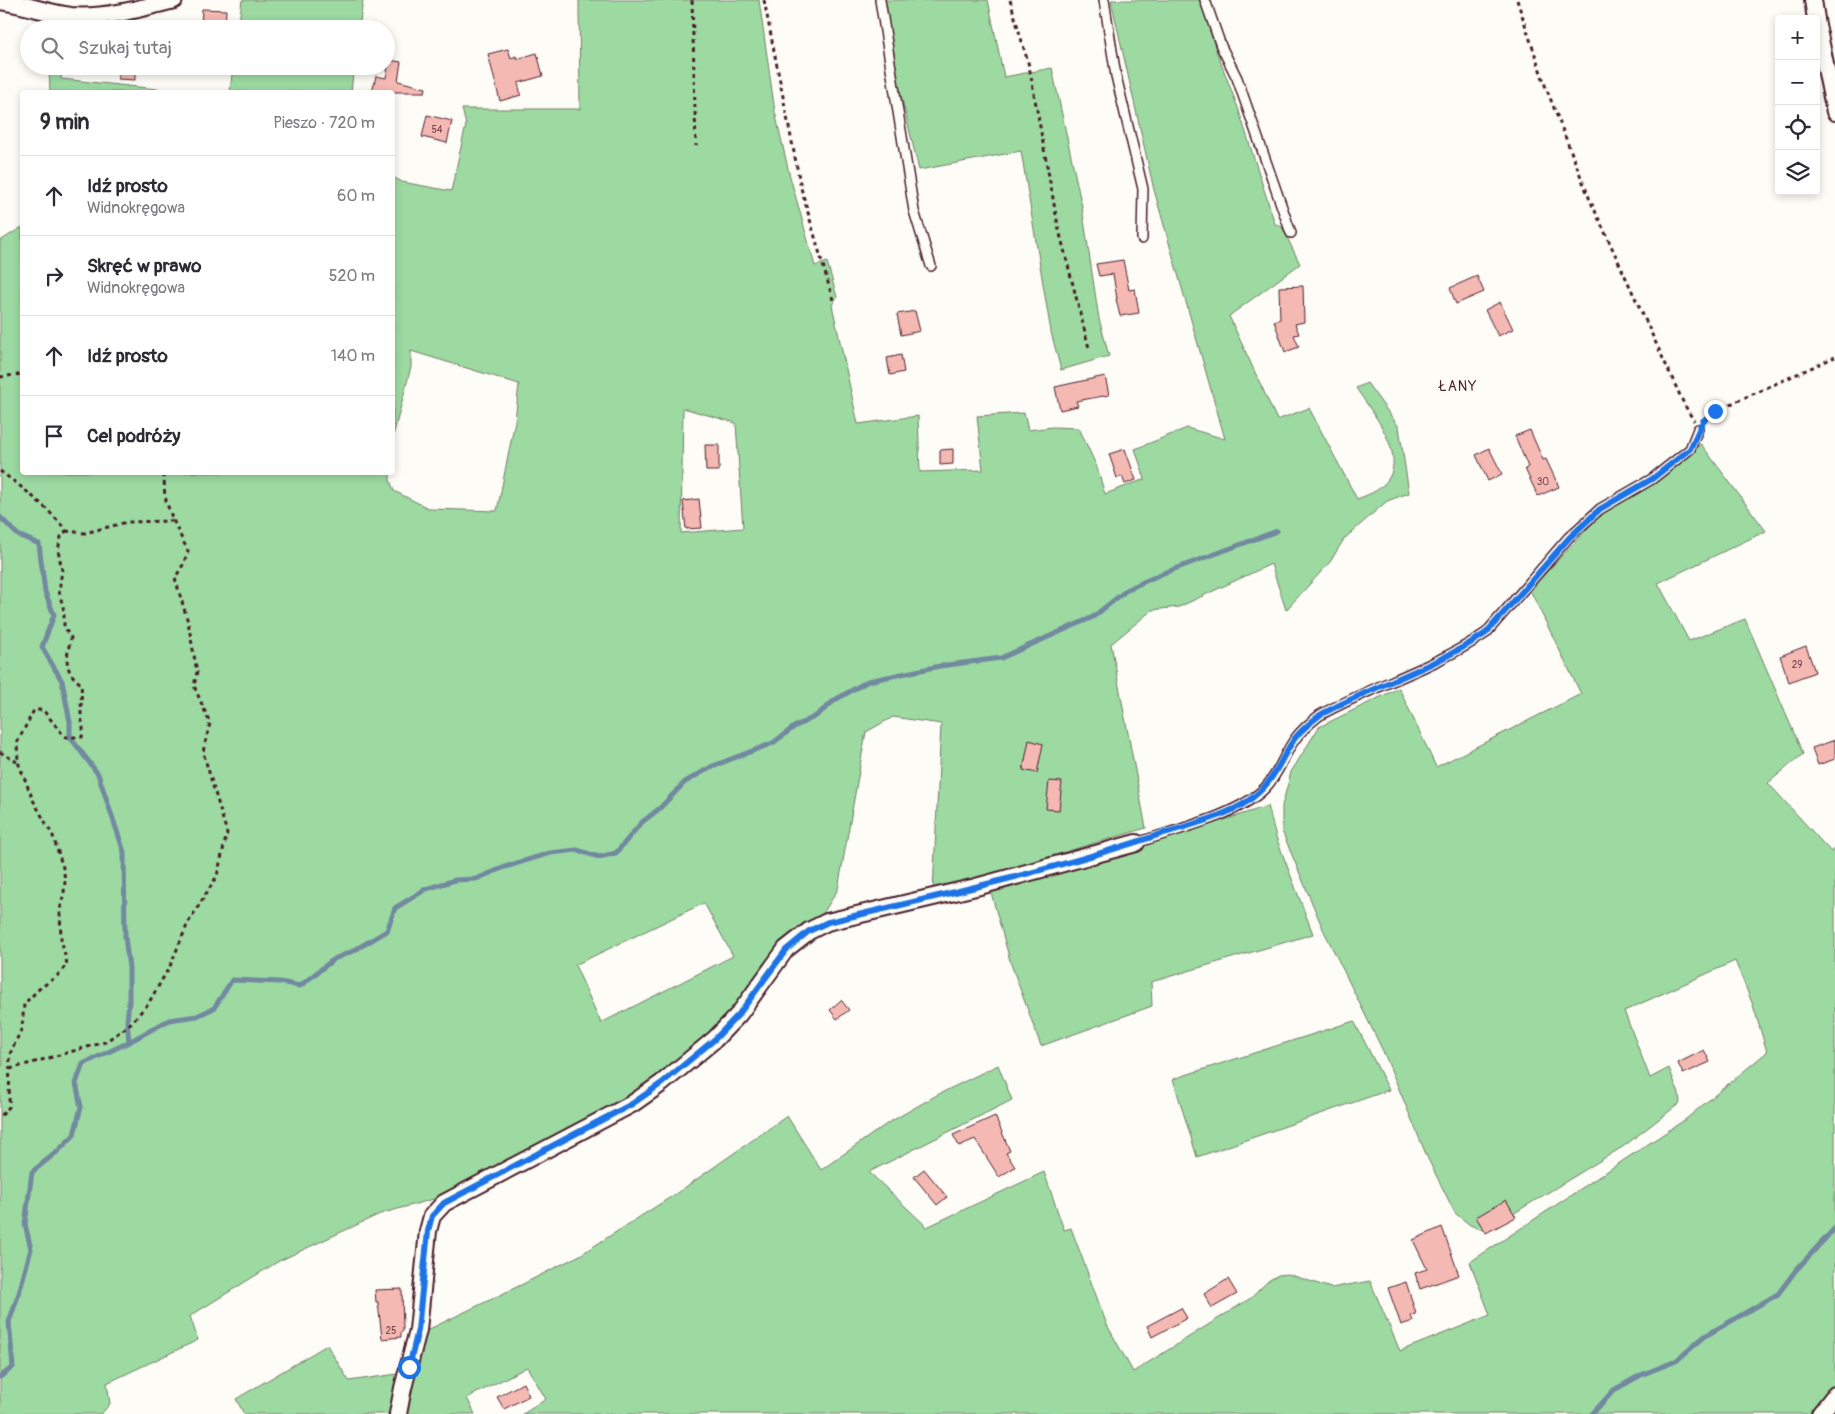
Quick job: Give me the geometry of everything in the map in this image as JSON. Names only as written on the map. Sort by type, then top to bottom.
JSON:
[{"type":"street","points":[[0,1],[73,16],[119,12],[174,0]]},
{"type":"street","points":[[1813,0],[1815,15]]},
{"type":"street","points":[[1820,39],[1835,112]]},
{"type":"street","points":[[398,1414],[418,1330],[428,1231],[432,1216],[444,1203],[632,1104],[662,1083],[715,1039],[739,1014],[786,950],[809,931],[828,922],[976,887],[1136,843]]},
{"type":"street","points":[[1820,1414],[1835,1395]]},
{"type":"lane","points":[[880,0],[914,211],[932,266]]},
{"type":"lane","points":[[1104,0],[1116,76],[1142,189],[1142,239]]},
{"type":"lane","points":[[1205,0],[1221,46],[1238,78],[1291,233]]},
{"type":"lane","points":[[1136,843],[1216,816],[1247,803],[1266,788],[1295,739],[1307,725],[1320,715],[1472,642],[1486,633],[1569,538],[1600,509],[1652,479],[1690,449],[1698,429]]},
{"type":"path","points":[[692,0],[696,146]]},
{"type":"path","points":[[764,0],[801,188],[833,300]]},
{"type":"path","points":[[1010,0],[1030,66],[1058,226],[1089,348]]},
{"type":"path","points":[[1517,0],[1545,85],[1590,200],[1684,404],[1698,429],[1703,421],[1715,411],[1835,357]]},
{"type":"path","points":[[0,377],[20,374]]},
{"type":"path","points":[[0,471],[39,503],[66,531],[84,534],[127,522],[173,521]]},
{"type":"path","points":[[10,1069],[105,1042],[128,1026],[148,1004],[170,966],[188,923],[217,876],[228,833],[203,752],[210,723],[194,686],[197,672],[188,622],[175,578],[183,566],[188,551],[173,521],[165,498],[163,475]]},
{"type":"path","points":[[0,1116],[9,1108],[10,1054],[22,1028],[24,1004],[39,989],[57,976],[67,964],[61,938],[60,910],[66,886],[64,871],[53,836],[33,800],[18,762],[17,743],[34,710],[43,710],[65,737],[82,737],[84,728],[81,713],[83,704],[81,684],[72,677],[66,657],[71,638],[64,627],[64,611],[59,591],[62,570],[58,550],[61,537],[66,531]]},
{"type":"path","points":[[0,752],[18,762]]},
{"type":"green space","points":[[242,0],[363,0],[360,20],[239,20]]},
{"type":"green space","points":[[579,0],[759,0],[775,112],[789,173],[815,266],[827,262],[837,297],[832,305],[858,424],[918,416],[920,472],[983,470],[977,416],[1024,413],[1028,430],[1053,427],[1079,428],[1096,465],[1105,494],[1145,479],[1135,449],[1187,428],[1225,439],[1154,190],[1111,0],[1200,0],[1216,50],[1238,108],[1275,224],[1282,227],[1300,264],[1229,316],[1277,420],[1309,408],[1357,499],[1375,491],[1384,484],[1391,473],[1393,461],[1386,435],[1356,388],[1367,383],[1399,427],[1409,493],[1387,501],[1344,539],[1330,562],[1286,610],[1271,564],[1179,607],[1152,610],[1111,644],[1146,828],[933,891],[941,724],[893,717],[866,732],[838,889],[815,927],[720,1027],[637,1095],[462,1191],[380,1214],[279,1261],[190,1316],[198,1340],[107,1383],[110,1404],[101,1414],[0,1414],[0,1066],[3,1065],[0,1050],[0,241],[20,228],[20,475],[390,475],[394,491],[430,509],[497,511],[515,421],[519,384],[411,351],[411,367],[395,428],[395,178],[402,182],[451,191],[466,125],[462,109],[580,109]],"holes":[[[683,408],[736,423],[743,528],[681,533]],[[704,903],[733,956],[601,1023],[575,965]]]},
{"type":"green space","points":[[885,0],[988,0],[1004,77],[1052,68],[1082,207],[1099,319],[1109,356],[1061,370],[1051,332],[1021,151],[919,170],[900,91]]},
{"type":"green space","points":[[49,75],[61,75],[61,79],[167,90],[50,90]]},
{"type":"green space","points":[[232,75],[353,75],[351,90],[230,90]]},
{"type":"green space","points":[[1701,444],[1766,531],[1658,583],[1689,641],[1745,619],[1803,754],[1768,783],[1831,852],[1835,849],[1835,1414],[523,1414],[546,1399],[527,1367],[467,1398],[475,1414],[244,1414],[236,1399],[327,1345],[349,1381],[418,1371],[419,1334],[580,1255],[677,1193],[787,1116],[821,1170],[888,1123],[937,1095],[998,1065],[1012,1100],[869,1172],[927,1227],[1044,1172],[1064,1230],[1071,1228],[1107,1325],[1133,1372],[1251,1298],[1268,1281],[1278,1275],[1288,1274],[1331,1288],[1370,1281],[1400,1351],[1490,1315],[1470,1262],[1686,1119],[1767,1052],[1753,1005],[1735,961],[1624,1011],[1650,1078],[1669,1068],[1679,1094],[1680,1103],[1624,1146],[1485,1231],[1470,1225],[1455,1213],[1428,1159],[1384,1053],[1323,929],[1282,831],[1282,806],[1291,772],[1319,727],[1399,688],[1436,767],[1581,694],[1530,590],[1602,513]]},
{"type":"green space","points":[[1268,806],[1276,837],[1313,934],[1151,982],[1152,1006],[1041,1046],[1011,964],[990,889],[1118,854]]},
{"type":"green space","points":[[1354,1021],[1389,1090],[1197,1157],[1173,1079]]},
{"type":"building","points":[[202,9],[226,10],[225,20],[201,20]]},
{"type":"building","points":[[508,49],[511,58],[516,56],[517,59],[537,53],[543,76],[518,83],[521,95],[500,101],[488,54]]},
{"type":"building","points":[[395,61],[401,62],[398,81],[426,88],[425,92],[372,90],[376,76],[386,78],[386,75],[395,75]]},
{"type":"building","points":[[118,75],[135,75],[135,80],[118,79]]},
{"type":"building","points":[[427,115],[452,121],[447,143],[422,137]]},
{"type":"building","points":[[1123,260],[1129,290],[1135,289],[1139,313],[1120,316],[1113,274],[1099,276],[1096,264]]},
{"type":"building","points":[[1477,276],[1484,292],[1456,304],[1450,288]]},
{"type":"building","points":[[1303,286],[1304,322],[1295,324],[1299,334],[1294,335],[1299,347],[1285,352],[1274,321],[1280,319],[1279,287]]},
{"type":"building","points":[[1500,302],[1513,329],[1498,336],[1485,310]]},
{"type":"building","points":[[915,311],[920,331],[901,335],[897,314]]},
{"type":"building","points":[[901,355],[904,372],[890,375],[887,358]]},
{"type":"building","points":[[1105,376],[1109,395],[1076,401],[1078,406],[1060,410],[1055,387]]},
{"type":"building","points":[[1530,430],[1543,460],[1546,459],[1559,487],[1538,496],[1525,469],[1528,467],[1515,436]]},
{"type":"building","points":[[705,445],[719,445],[719,471],[706,471]]},
{"type":"building","points":[[1489,448],[1502,474],[1488,481],[1476,455]]},
{"type":"building","points":[[953,449],[953,464],[940,465],[940,450]]},
{"type":"building","points":[[1125,449],[1136,480],[1125,484],[1122,476],[1117,478],[1109,454]]},
{"type":"building","points":[[699,499],[702,528],[686,529],[683,501]]},
{"type":"building","points":[[1806,646],[1815,672],[1789,682],[1780,656]]},
{"type":"building","points":[[1029,740],[1043,744],[1037,773],[1023,770]]},
{"type":"building","points":[[1835,740],[1835,759],[1818,765],[1812,748]]},
{"type":"building","points":[[1049,781],[1062,782],[1059,810],[1046,809]]},
{"type":"building","points":[[841,1000],[849,1010],[837,1019],[830,1010]]},
{"type":"building","points":[[1704,1050],[1710,1062],[1683,1074],[1678,1063]]},
{"type":"building","points":[[995,1116],[1010,1151],[1006,1153],[1015,1167],[999,1177],[975,1139],[959,1146],[953,1135]]},
{"type":"building","points":[[924,1169],[947,1197],[937,1205],[914,1177]]},
{"type":"building","points":[[1506,1200],[1516,1217],[1486,1233],[1476,1217]]},
{"type":"building","points":[[1442,1227],[1459,1275],[1420,1289],[1415,1273],[1427,1269],[1413,1240]]},
{"type":"building","points":[[1228,1279],[1237,1294],[1212,1308],[1204,1294]]},
{"type":"building","points":[[1406,1282],[1416,1314],[1411,1316],[1413,1321],[1401,1325],[1388,1288]]},
{"type":"building","points":[[402,1289],[403,1330],[401,1337],[382,1339],[375,1290]]},
{"type":"building","points":[[1181,1308],[1187,1318],[1152,1337],[1147,1326]]},
{"type":"building","points":[[523,1383],[529,1396],[504,1409],[497,1397]]},
{"type":"waterway","points":[[0,517],[18,535],[39,544],[45,592],[54,615],[42,647],[62,681],[70,722],[70,737],[98,774],[124,852],[125,937],[129,968],[127,1021],[129,1042],[83,1064],[76,1083],[81,1107],[74,1135],[32,1172],[25,1224],[31,1249],[9,1322],[13,1367],[0,1377]]},
{"type":"waterway","points":[[129,1042],[169,1020],[197,1016],[214,1008],[232,980],[280,982],[300,986],[334,959],[353,951],[387,931],[395,908],[426,889],[455,880],[476,879],[505,867],[550,853],[577,850],[599,857],[616,853],[641,823],[660,808],[685,782],[713,766],[773,743],[794,727],[816,716],[835,700],[868,681],[940,666],[1001,658],[1093,617],[1128,589],[1161,574],[1277,531]]},
{"type":"waterway","points":[[1592,1414],[1614,1390],[1641,1375],[1676,1361],[1705,1336],[1778,1294],[1796,1270],[1835,1228]]},
{"type":"district","name":"ŁANY","points":[[1458,386]]},
{"type":"route","points":[[409,1367],[418,1330],[428,1231],[432,1216],[444,1203],[632,1104],[662,1083],[715,1039],[739,1014],[762,980],[786,950],[809,931],[828,922],[976,887],[1136,843],[1216,816],[1247,803],[1266,788],[1295,739],[1307,725],[1320,715],[1423,667],[1486,633],[1569,538],[1600,509],[1652,479],[1690,449],[1703,421],[1715,411]]}]
